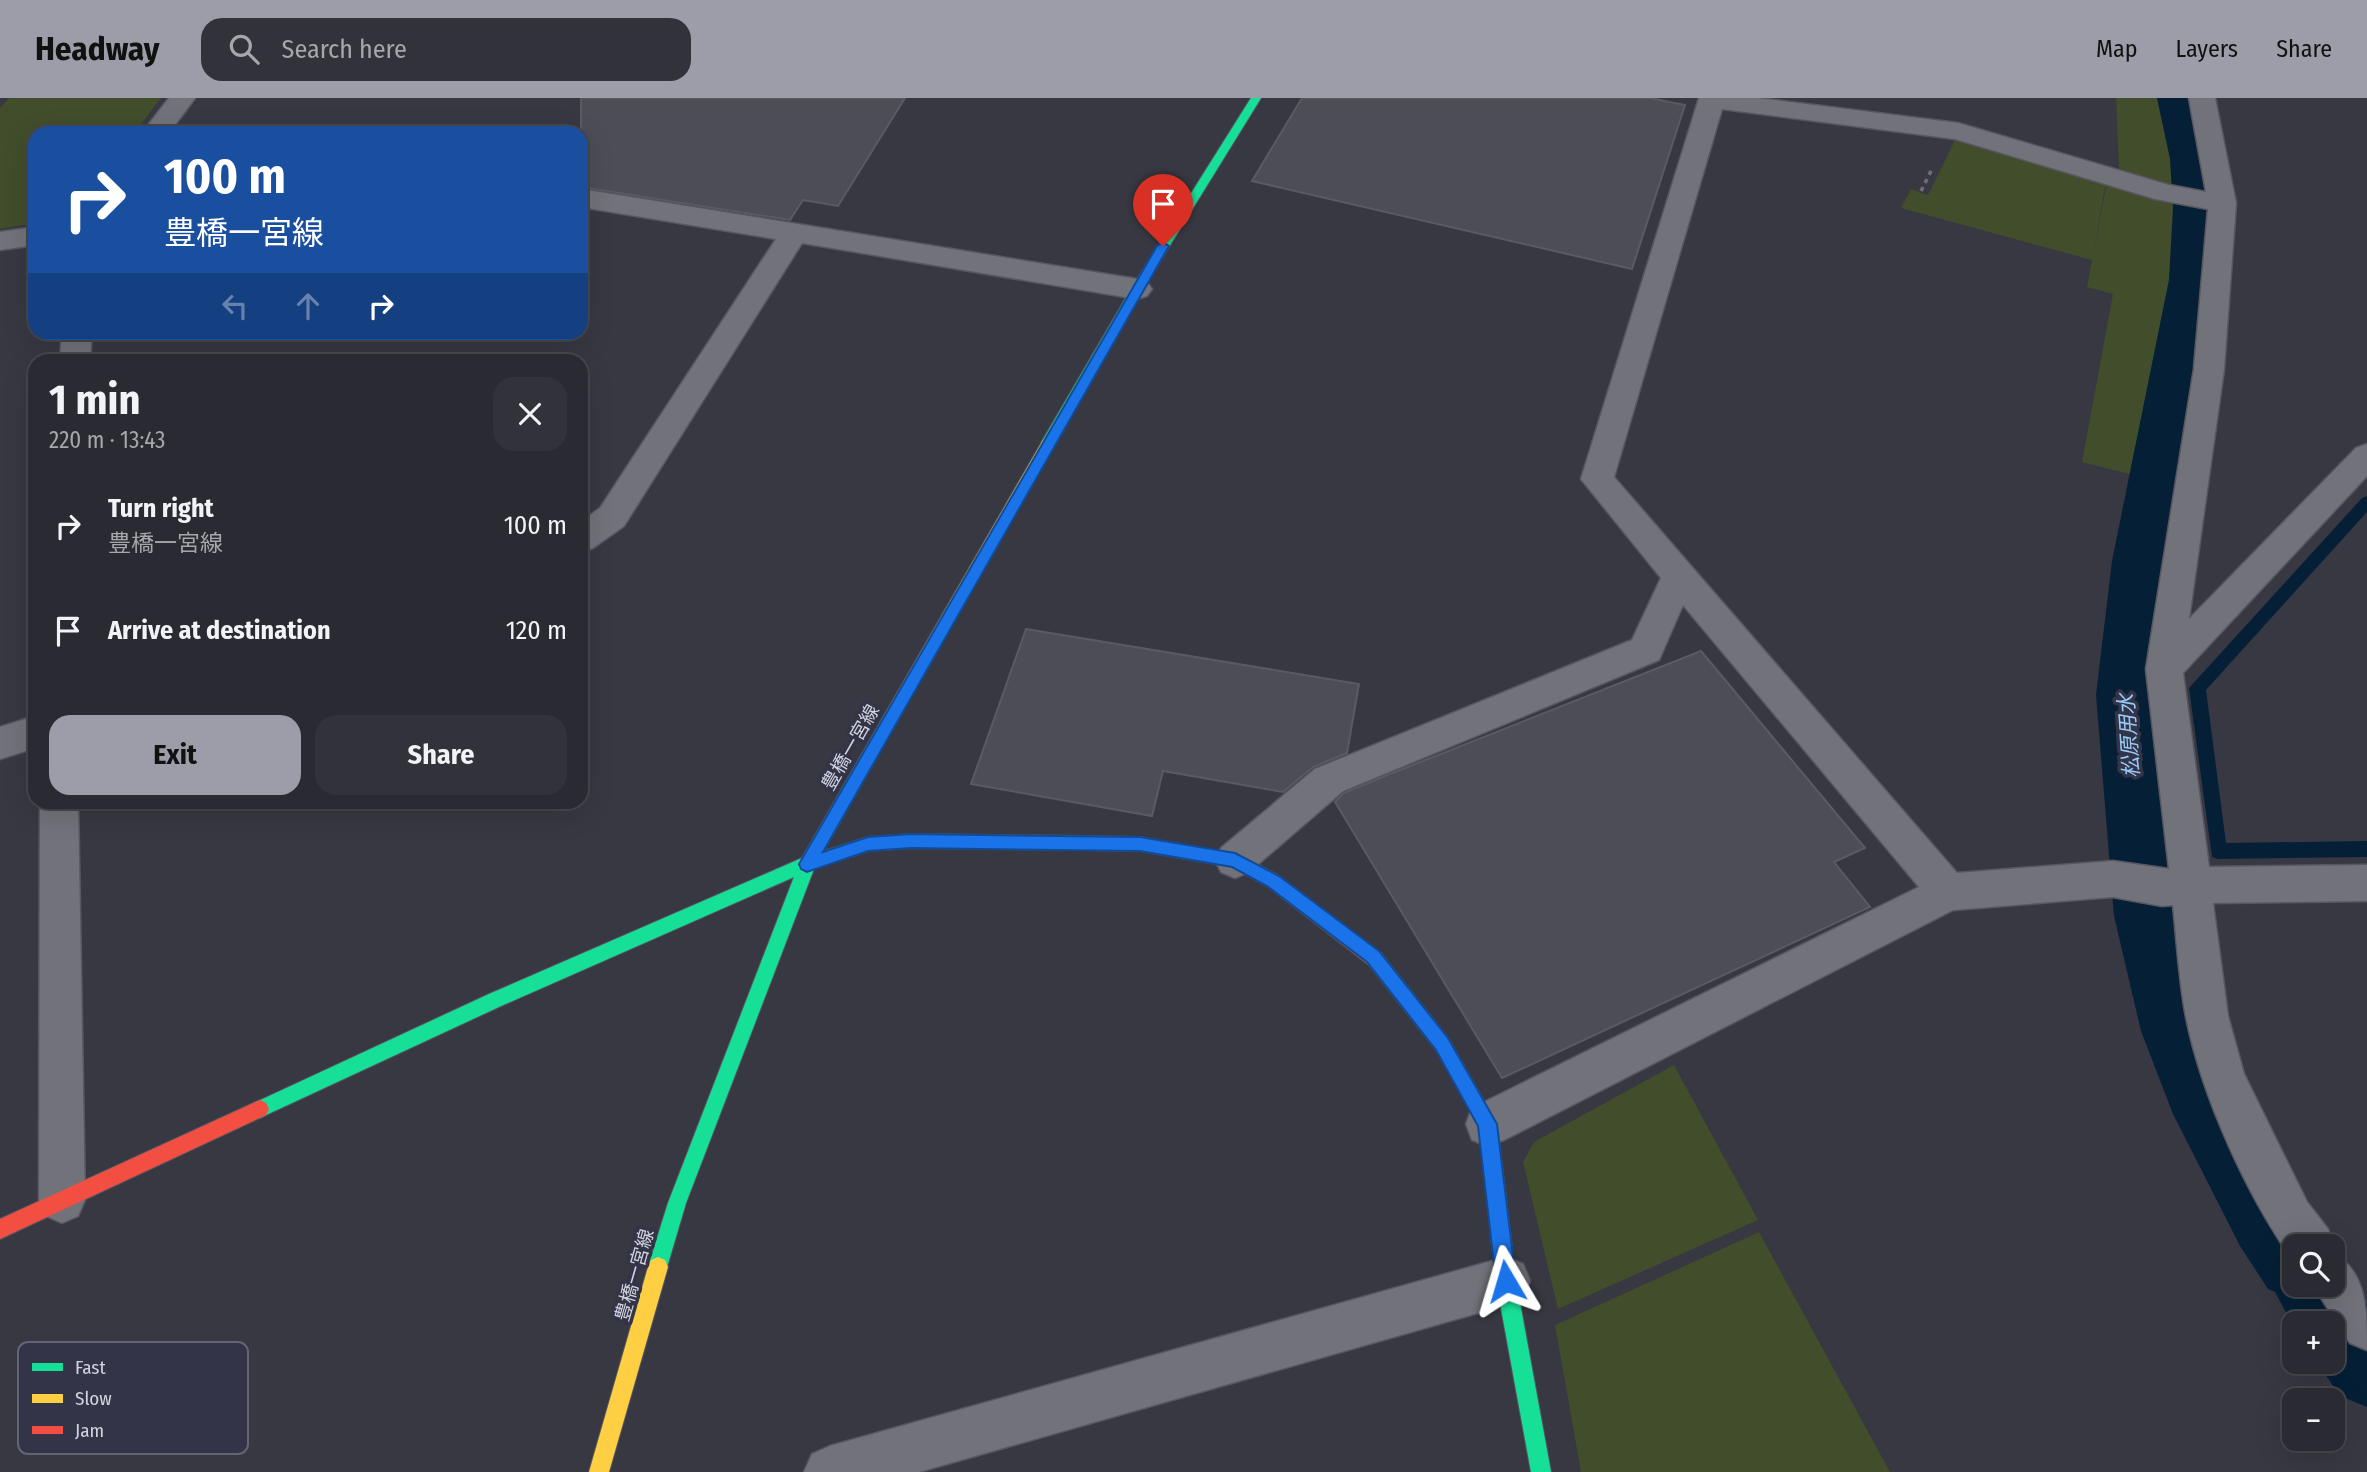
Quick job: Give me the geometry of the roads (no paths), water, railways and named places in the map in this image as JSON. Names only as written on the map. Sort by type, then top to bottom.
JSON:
[{"type":"main road","name":"豊橋一宮線","points":[[599,1472],[677,1203],[807,864],[1137,289],[1256,98]]},
{"type":"main road","points":[[0,1229],[495,1000],[807,864],[868,844],[911,841],[1140,844],[1235,860],[1273,881],[1373,956],[1442,1044],[1488,1124],[1506,1281],[1541,1472]]},
{"type":"street","points":[[160,126],[182,98]]},
{"type":"street","points":[[2202,98],[2222,203],[2208,369],[2164,669],[2177,887],[2223,1076],[2257,1153],[2291,1218],[2302,1234]]},
{"type":"street","points":[[1948,892],[1597,479],[1711,99],[1958,131],[2165,193],[2222,203]]},
{"type":"street","points":[[588,199],[1137,289]]},
{"type":"street","points":[[588,534],[612,517],[794,233]]},
{"type":"street","points":[[0,241],[28,237]]},
{"type":"street","points":[[2164,669],[2367,456]]},
{"type":"street","points":[[1235,860],[1329,779],[1646,650],[1679,575]]},
{"type":"street","points":[[0,743],[28,734]]},
{"type":"street","points":[[58,809],[62,1200]]},
{"type":"street","points":[[1488,1124],[1948,892],[2113,878],[2177,887],[2367,883]]},
{"type":"street","points":[[830,1472],[1506,1281]]},
{"type":"street","points":[[2345,1294],[2367,1325]]},
{"type":"waterway","name":"松原用水","points":[[2177,98],[2191,159],[2195,208],[2192,280],[2139,561],[2124,695],[2146,916],[2174,1031],[2207,1114],[2265,1221],[2282,1246]]},
{"type":"waterway","points":[[2367,502],[2197,688],[2218,851],[2367,849]]},
{"type":"waterway","name":"松原用水","points":[[2318,1297],[2367,1369]]}]
